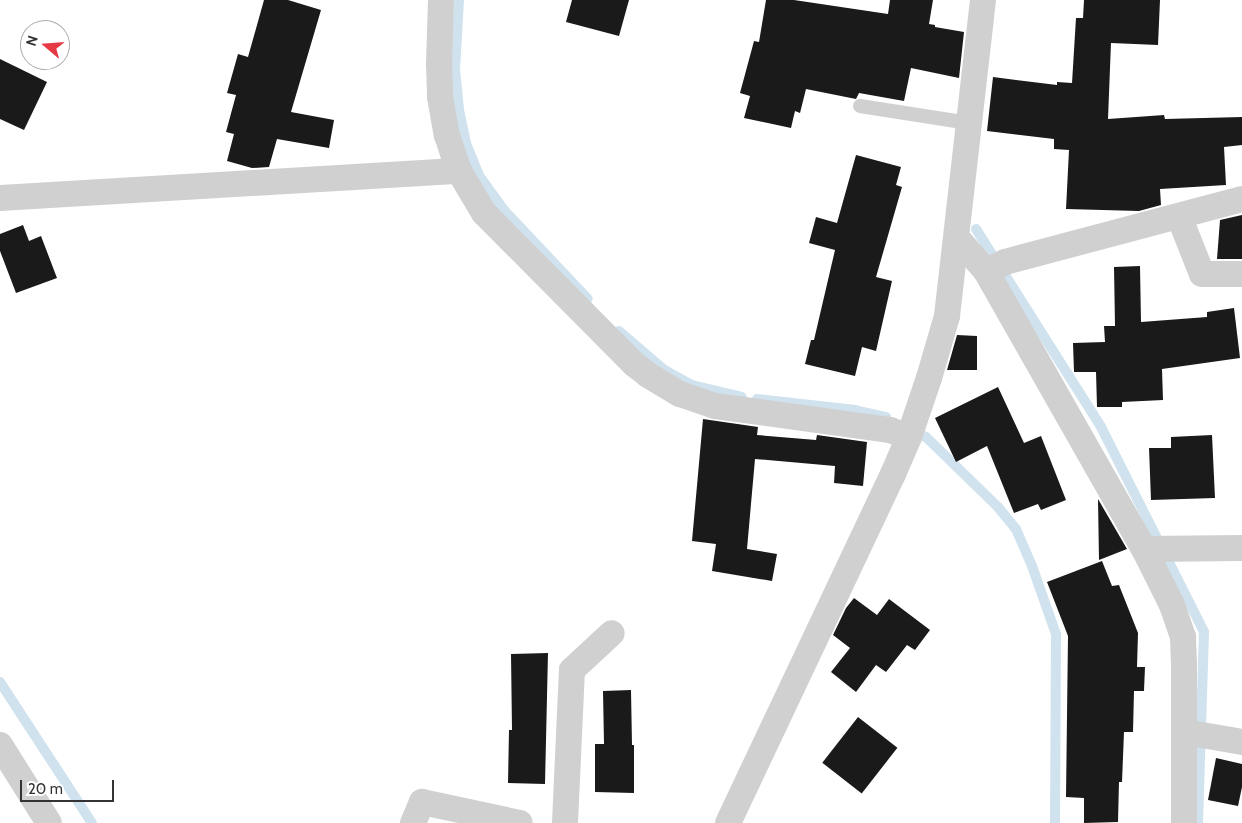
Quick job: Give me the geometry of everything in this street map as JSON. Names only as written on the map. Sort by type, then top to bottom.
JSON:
[{"type":"street","points":[[441,0],[440,98],[448,135],[459,171],[484,213],[634,364],[664,385],[716,406],[890,430],[911,431]]},
{"type":"street","points":[[728,823],[911,431],[947,316],[958,239],[983,0]]},
{"type":"street","points":[[0,198],[459,171]]},
{"type":"street","points":[[994,267],[1242,199]]},
{"type":"street","points":[[1179,216],[1202,274],[1242,274]]},
{"type":"street","points":[[958,239],[994,267],[1155,549],[1161,579],[1182,637],[1195,734],[1184,823]]},
{"type":"street","points":[[1155,549],[1242,548]]},
{"type":"street","points":[[565,823],[572,670],[612,633]]},
{"type":"street","points":[[1195,734],[1242,742]]},
{"type":"street","points":[[0,746],[50,823]]},
{"type":"street","points":[[413,823],[422,802],[520,823]]},
{"type":"lane","points":[[860,106],[969,124]]},
{"type":"building","points":[[264,0],[288,0],[321,10],[291,112],[334,120],[329,148],[277,139],[269,167],[252,168],[227,161],[234,134],[226,132],[236,95],[227,93],[238,54],[248,57]]},
{"type":"building","points":[[572,0],[629,0],[619,36],[566,22]]},
{"type":"building","points":[[766,0],[794,0],[888,14],[890,0],[933,0],[929,24],[935,25],[935,27],[964,32],[959,78],[911,68],[904,101],[859,93],[856,99],[806,89],[800,113],[795,111],[791,128],[744,118],[750,96],[740,93],[754,41],[759,42]]},
{"type":"building","points":[[1084,0],[1160,0],[1158,45],[1111,43],[1108,119],[1164,115],[1165,119],[1242,117],[1242,145],[1224,147],[1226,185],[1160,189],[1161,205],[1139,211],[1066,209],[1069,150],[1054,149],[1054,139],[987,131],[993,77],[1057,85],[1057,82],[1072,83],[1076,18],[1083,18]]},
{"type":"building","points":[[0,59],[47,82],[24,130],[0,119]]},
{"type":"building","points":[[856,155],[901,167],[896,185],[902,187],[876,277],[892,281],[876,351],[862,347],[855,376],[805,364],[811,340],[814,340],[835,250],[809,243],[816,217],[837,223]]},
{"type":"building","points":[[1242,215],[1242,259],[1217,259],[1220,220]]},
{"type":"building","points":[[23,225],[29,241],[41,236],[57,278],[16,293],[0,251],[0,234]]},
{"type":"building","points":[[1140,266],[1141,322],[1207,317],[1207,312],[1234,308],[1240,358],[1162,369],[1163,400],[1122,402],[1122,407],[1097,407],[1096,372],[1074,372],[1073,343],[1105,342],[1104,326],[1115,326],[1114,267]]},
{"type":"building","points":[[957,335],[977,336],[977,370],[947,370]]},
{"type":"building","points":[[998,387],[1024,443],[1041,436],[1066,500],[1041,510],[1038,504],[1014,513],[987,446],[956,462],[935,418]]},
{"type":"building","points":[[703,419],[758,427],[757,435],[816,440],[817,435],[867,442],[863,486],[834,483],[835,466],[755,459],[747,549],[777,554],[772,581],[712,571],[716,544],[692,541]]},
{"type":"building","points":[[1212,435],[1215,498],[1151,500],[1149,448],[1171,448],[1171,437]]},
{"type":"building","points":[[1098,499],[1127,549],[1099,560]]},
{"type":"building","points":[[1102,561],[1112,586],[1119,585],[1138,633],[1137,667],[1145,667],[1144,691],[1134,691],[1133,732],[1124,732],[1122,782],[1119,782],[1118,822],[1084,823],[1084,798],[1066,797],[1068,636],[1047,582]]},
{"type":"building","points":[[854,598],[877,615],[889,599],[930,630],[915,650],[907,645],[886,672],[876,665],[856,692],[831,672],[850,648],[833,635],[846,608]]},
{"type":"building","points":[[548,653],[545,784],[508,783],[509,730],[512,730],[511,654]]},
{"type":"building","points":[[631,690],[634,793],[595,792],[595,744],[604,744],[603,691]]},
{"type":"building","points":[[858,717],[897,748],[862,793],[822,763]]},
{"type":"building","points":[[1216,758],[1242,764],[1242,787],[1238,806],[1208,800]]},
{"type":"waterway","points":[[459,0],[455,69],[459,110],[466,143],[480,177],[504,210],[588,299]]},
{"type":"waterway","points":[[976,229],[1101,427],[1204,632],[1198,823]]},
{"type":"waterway","points":[[619,331],[663,369],[692,385],[742,397]]},
{"type":"waterway","points":[[757,399],[855,410],[886,417]]},
{"type":"waterway","points":[[912,430],[926,437],[998,507],[1016,529],[1032,566],[1056,634],[1055,823]]},
{"type":"waterway","points":[[0,682],[92,823]]}]
